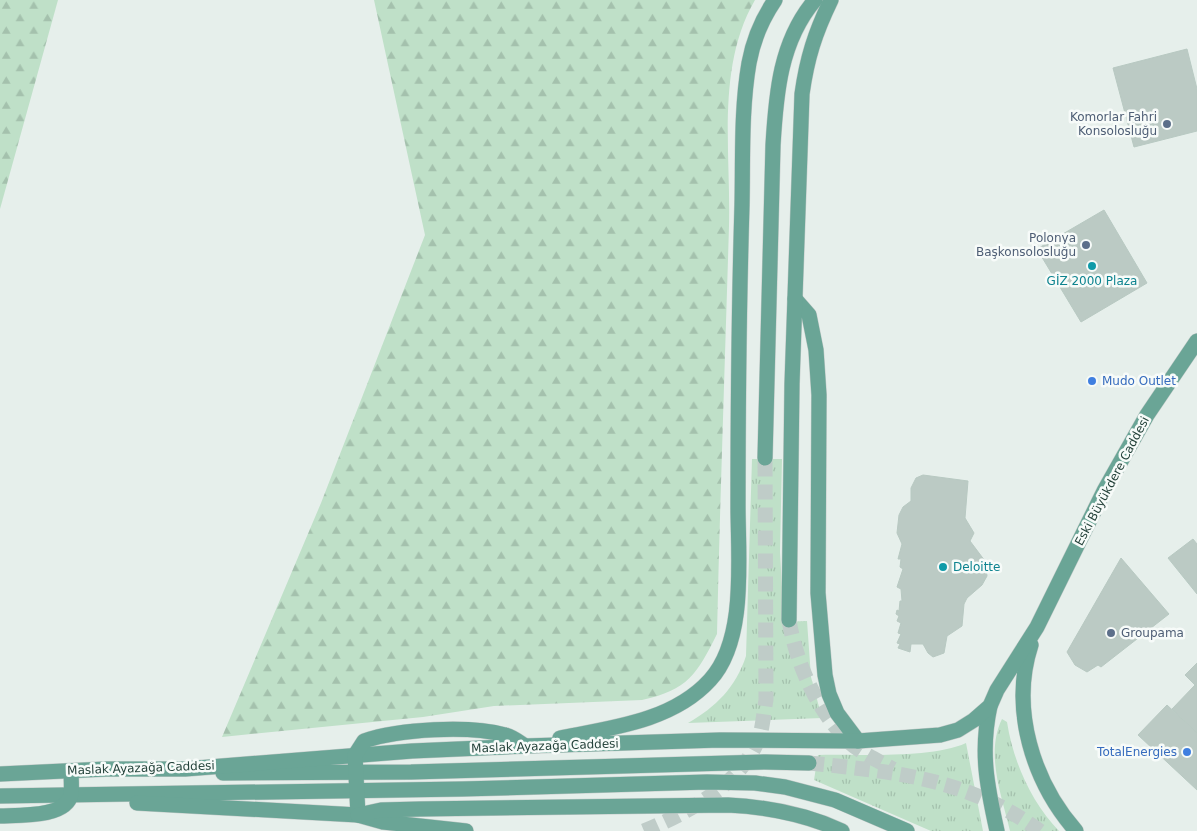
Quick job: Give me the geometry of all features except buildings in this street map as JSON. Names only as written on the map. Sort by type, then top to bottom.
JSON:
[{"type":"main road","points":[[525,746],[623,725],[655,715],[696,693],[710,680],[726,658],[734,634],[737,595],[740,254],[745,94],[754,43],[765,15],[774,0]]},
{"type":"main road","points":[[765,458],[773,145],[777,93],[787,48],[804,13],[814,0]]},
{"type":"main road","points":[[789,620],[795,299],[802,94],[810,50],[816,32],[832,0]]},
{"type":"main road","points":[[795,299],[809,315],[816,350],[819,414],[818,593],[824,675],[837,714],[858,741]]},
{"type":"main road","name":"Eski Büyükdere Caddesi","points":[[1037,627],[1104,491],[1147,415],[1197,341]]},
{"type":"main road","points":[[1037,627],[1027,659],[1023,699],[1025,723],[1035,763],[1052,798],[1076,831]]},
{"type":"main road","name":"Maslak Ayazağa Caddesi","points":[[0,774],[185,769],[355,755],[525,746],[720,740],[858,741],[940,735],[958,730],[974,720],[990,706],[997,690],[1037,627]]},
{"type":"main road","points":[[990,706],[984,743],[984,768],[997,831]]},
{"type":"main road","points":[[355,755],[358,815]]},
{"type":"main road","points":[[185,769],[238,774],[765,762],[809,764]]},
{"type":"main road","points":[[0,816],[52,812],[68,801],[71,795],[71,771]]},
{"type":"main road","points":[[91,795],[356,791],[707,782],[756,784],[785,787],[835,800],[907,831]]},
{"type":"main road","points":[[91,795],[147,805],[358,815],[383,822],[466,831]]},
{"type":"main road","name":"Maslak Ayazağa Caddesi","points":[[0,796],[91,795]]},
{"type":"main road","points":[[358,815],[381,810],[762,806],[790,812],[842,831]]},
{"type":"green space","points":[[0,0],[58,0],[0,209]]},
{"type":"green space","points":[[374,0],[755,0],[743,26],[735,53],[730,81],[728,110],[729,226],[717,634],[697,670],[689,678],[670,691],[642,700],[494,706],[423,717],[222,737],[321,503],[425,235]]},
{"type":"green space","points":[[752,459],[782,459],[780,552],[784,622],[807,621],[811,677],[822,718],[688,723],[716,703],[731,687],[746,656]]},
{"type":"green space","points":[[1002,719],[1007,722],[1019,766],[1032,794],[1049,820],[1059,831],[1010,831],[999,789],[995,761],[997,732]]},
{"type":"green space","points":[[966,743],[983,831],[931,831],[814,780],[818,755],[915,754],[951,748]]},
{"type":"tunnel","points":[[644,831],[679,815],[728,782],[752,752],[760,735],[766,700],[765,458]]},
{"type":"tunnel","points":[[789,620],[796,652],[808,683],[834,725],[850,743],[893,769]]},
{"type":"tunnel","points":[[809,763],[901,774],[929,780],[985,799],[1013,813],[1040,831]]},
{"type":"place","name":"Komorlar Fahri Konsolosluğu","points":[[1167,124]]},
{"type":"place","name":"Polonya Başkonsolosluğu","points":[[1086,245]]},
{"type":"place","name":"GİZ 2000 Plaza","points":[[1092,266]]},
{"type":"place","name":"Mudo Outlet","points":[[1092,381]]},
{"type":"place","name":"Deloitte","points":[[943,567]]},
{"type":"place","name":"Groupama","points":[[1111,633]]},
{"type":"place","name":"TotalEnergies","points":[[1187,752]]}]
